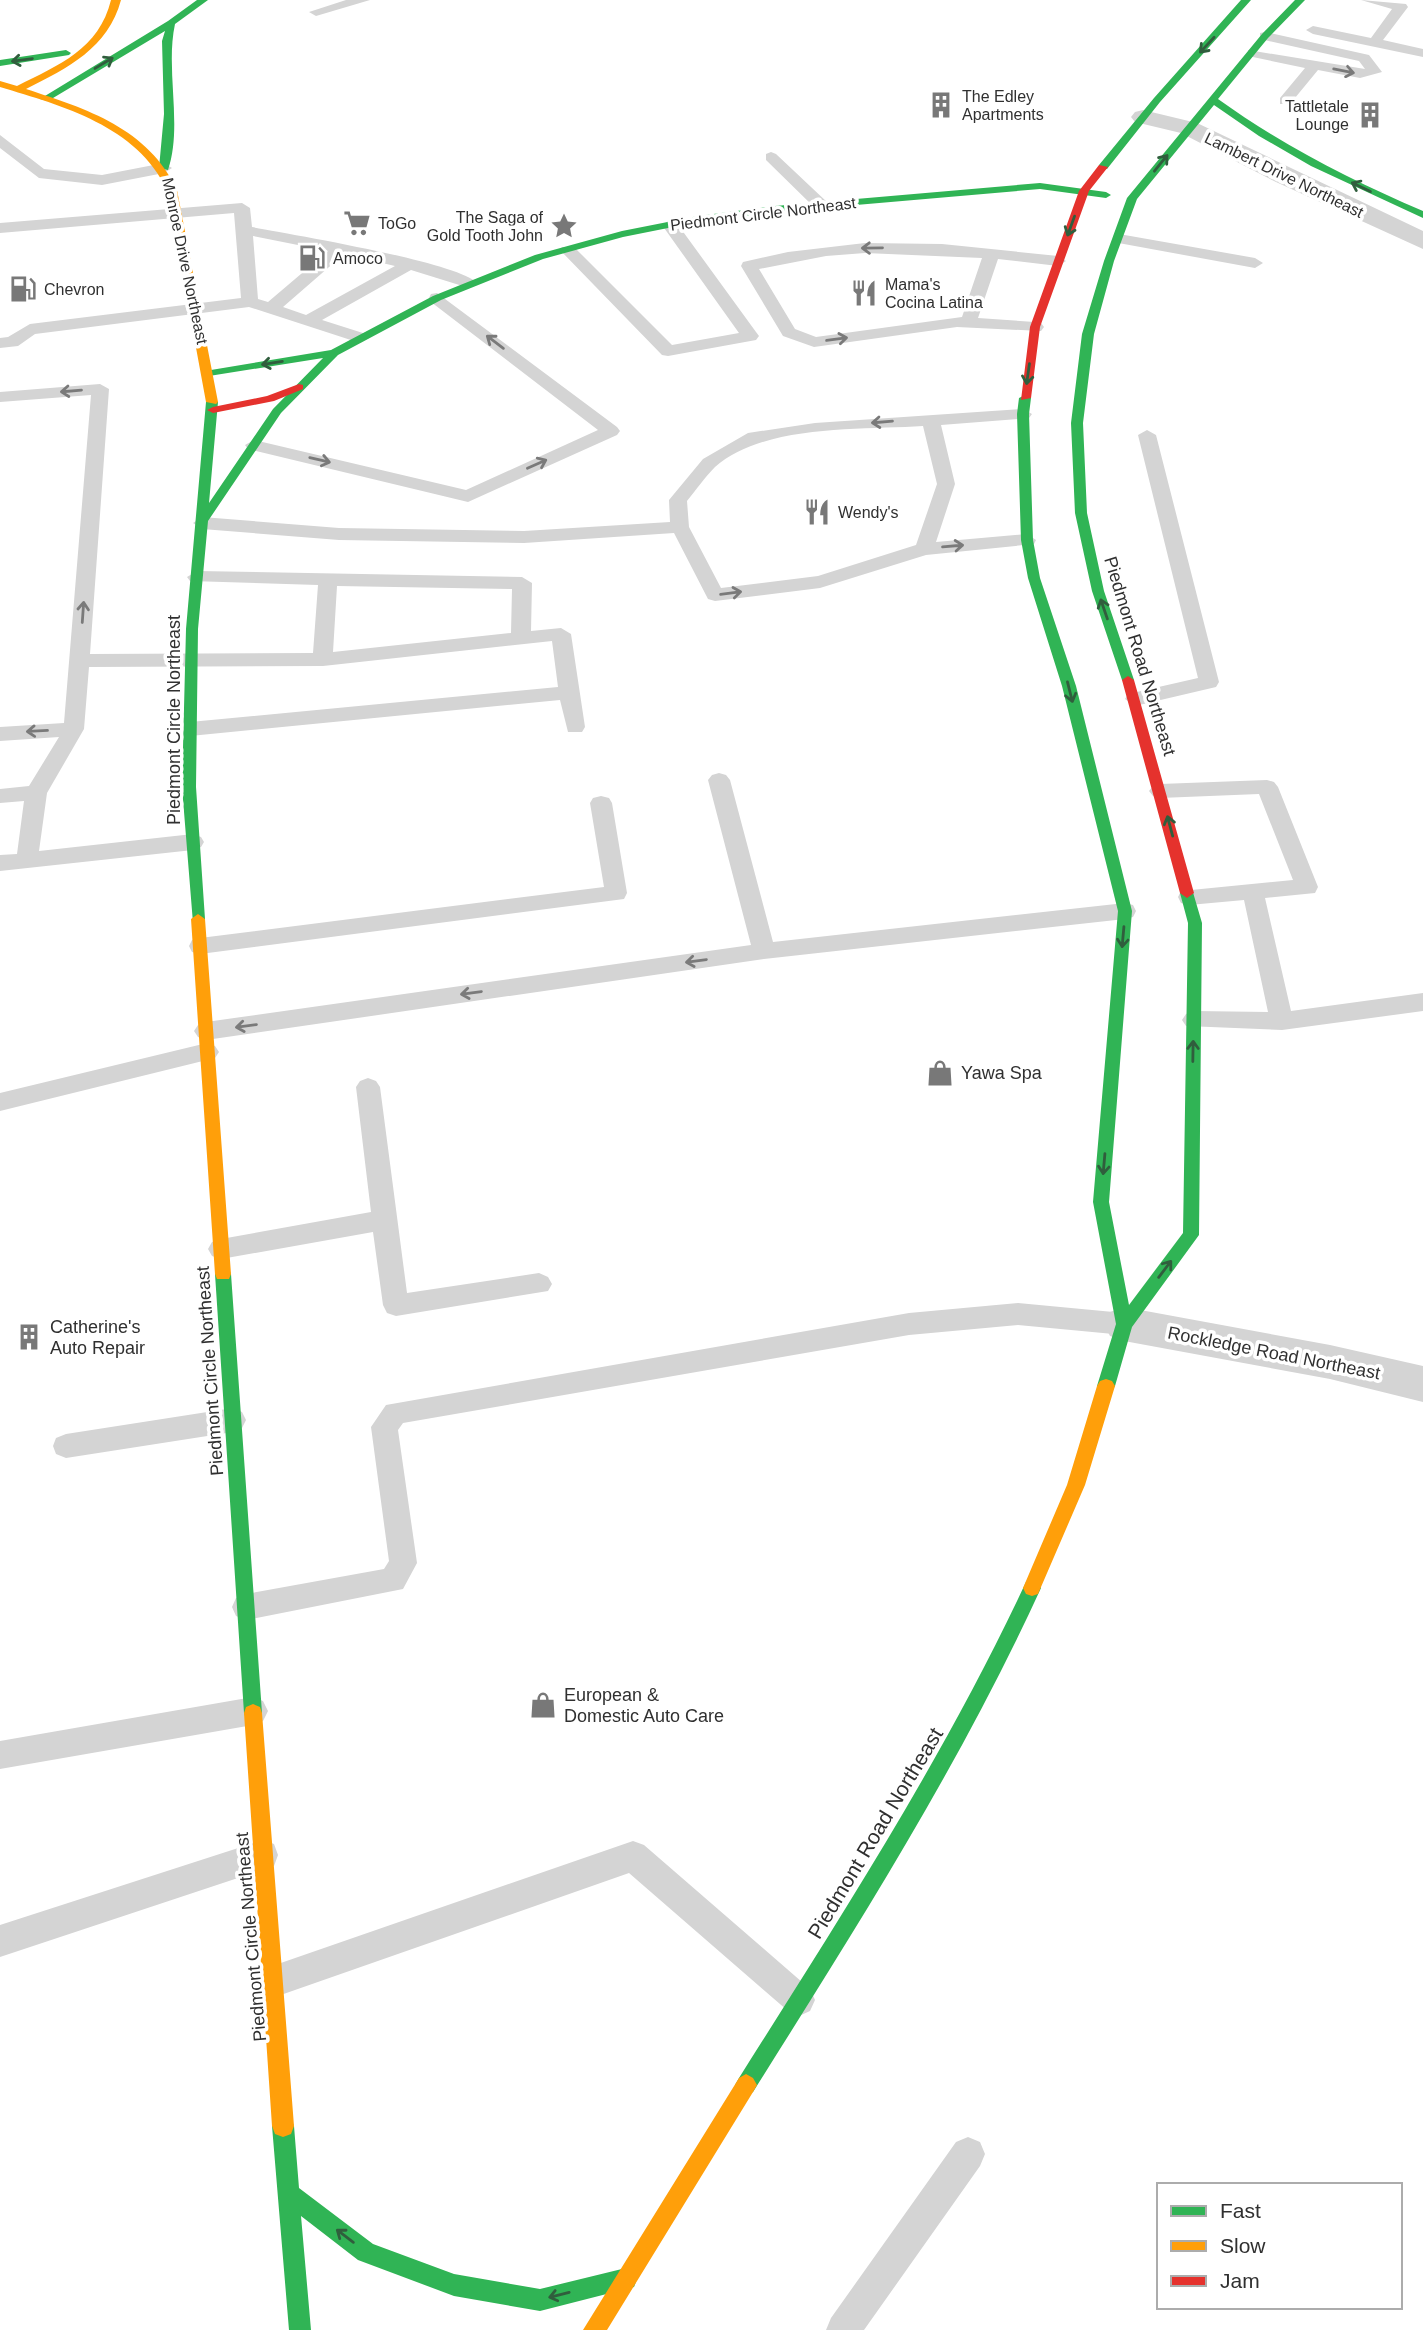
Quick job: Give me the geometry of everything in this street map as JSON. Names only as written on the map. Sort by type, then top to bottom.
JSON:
[{"type":"main road","points":[[19,89],[91,45],[114,18],[116,0]]},
{"type":"main road","points":[[45,99],[171,23],[203,0]]},
{"type":"main road","name":"Piedmont Road Northeast","points":[[1124,1324],[1101,1202],[1125,911],[1069,686],[1034,578],[1027,540],[1023,414],[1035,327],[1084,191],[1137,124],[1246,0]]},
{"type":"main road","name":"Piedmont Road Northeast","points":[[594,2330],[926,1795],[1002,1656],[1076,1485],[1124,1324],[1191,1234],[1195,923],[1135,699],[1098,591],[1081,513],[1077,423],[1088,334],[1109,261],[1132,198],[1265,36],[1300,0]]},
{"type":"main road","points":[[164,168],[169,114],[167,41],[171,23]]},
{"type":"main road","points":[[0,63],[68,52],[91,45]]},
{"type":"main road","name":"Monroe Drive Northeast","points":[[0,84],[45,99],[105,125],[133,141],[164,168],[177,214],[209,373]]},
{"type":"main road","points":[[1213,100],[1242,123],[1320,167],[1423,215]]},
{"type":"main road","points":[[1097,147],[1137,124]]},
{"type":"main road","points":[[956,194],[1047,171]]},
{"type":"main road","name":"Piedmont Circle Northeast","points":[[214,410],[270,399],[300,387],[334,353],[469,283],[568,250],[670,225],[822,206],[1040,186],[1132,198]]},
{"type":"main road","name":"Piedmont Circle Northeast","points":[[300,2330],[287,2192],[275,1981],[263,1855],[189,787],[197,577],[214,410],[209,373],[334,353]]},
{"type":"main road","points":[[202,523],[277,411],[300,387]]},
{"type":"main road","points":[[287,2192],[366,2252],[454,2285],[540,2300],[626,2278]]},
{"type":"street","name":"Lambert Drive Northeast","points":[[1137,124],[1189,128],[1285,177],[1423,241]]},
{"type":"street","name":"Rockledge Road Northeast","points":[[1124,1324],[1330,1362],[1423,1384]]},
{"type":"lane","points":[[316,12],[363,0]]},
{"type":"lane","points":[[1368,0],[1401,7],[1374,43]]},
{"type":"lane","points":[[1278,22],[1423,53]]},
{"type":"lane","points":[[1253,53],[1360,74],[1375,72],[1364,58],[1265,36]]},
{"type":"lane","points":[[1285,101],[1315,65]]},
{"type":"lane","points":[[0,140],[39,173],[102,180],[164,168]]},
{"type":"lane","points":[[771,157],[822,206]]},
{"type":"lane","points":[[0,228],[242,208],[250,302]]},
{"type":"lane","points":[[568,250],[667,351],[750,336],[670,225]]},
{"type":"lane","points":[[244,230],[341,248],[439,271],[469,283]]},
{"type":"lane","points":[[1119,239],[1255,262]]},
{"type":"lane","points":[[1035,327],[968,323],[814,342],[789,332],[749,266],[816,250],[940,247],[1058,261]]},
{"type":"lane","points":[[271,309],[341,248]]},
{"type":"lane","points":[[968,323],[992,253]]},
{"type":"lane","points":[[308,321],[409,265]]},
{"type":"lane","points":[[254,445],[468,496],[611,430],[437,298]]},
{"type":"lane","points":[[0,343],[12,342],[30,329],[250,302],[360,338]]},
{"type":"lane","points":[[0,397],[100,389],[74,729],[36,793],[27,860]]},
{"type":"lane","points":[[1023,414],[930,418],[815,428],[754,437],[709,463],[678,500],[680,527],[715,595],[820,582],[924,549],[1027,540]]},
{"type":"lane","points":[[924,549],[946,484],[930,418]]},
{"type":"lane","points":[[1135,699],[1209,682],[1147,435]]},
{"type":"lane","points":[[202,523],[339,534],[524,537],[680,527]]},
{"type":"lane","points":[[197,577],[522,583],[522,637]]},
{"type":"lane","points":[[323,660],[328,579]]},
{"type":"lane","points":[[79,662],[193,658],[323,660],[561,634],[575,727]]},
{"type":"lane","points":[[190,729],[569,693]]},
{"type":"lane","points":[[0,733],[74,729]]},
{"type":"lane","points":[[719,780],[764,951]]},
{"type":"lane","points":[[1160,791],[1267,787],[1307,887],[1189,897]]},
{"type":"lane","points":[[0,796],[36,793]]},
{"type":"lane","points":[[200,946],[616,893],[601,803]]},
{"type":"lane","points":[[0,863],[192,842]]},
{"type":"lane","points":[[1253,892],[1282,1021]]},
{"type":"lane","points":[[0,1102],[206,1042],[764,951],[1125,911]]},
{"type":"lane","points":[[1194,1020],[1282,1021],[1423,1002]]},
{"type":"lane","points":[[368,1087],[396,1305],[539,1284]]},
{"type":"lane","points":[[221,1249],[384,1220]]},
{"type":"lane","points":[[246,1607],[393,1580],[403,1563],[384,1427],[395,1413],[909,1324],[1018,1314],[1124,1324]]},
{"type":"lane","points":[[66,1446],[233,1420]]},
{"type":"lane","points":[[0,1755],[253,1711]]},
{"type":"lane","points":[[0,1941],[263,1855]]},
{"type":"lane","points":[[275,1981],[633,1856],[799,2000]]},
{"type":"lane","points":[[843,2330],[968,2154]]},
{"type":"traffic: fast","points":[[45,99],[171,23],[203,0]]},
{"type":"traffic: fast","points":[[1103,167],[1157,100],[1246,0]]},
{"type":"traffic: fast","points":[[1128,680],[1098,591],[1081,513],[1077,423],[1088,334],[1109,261],[1132,198],[1265,36],[1300,0]]},
{"type":"traffic: fast","points":[[164,168],[169,114],[167,41],[171,23]]},
{"type":"traffic: fast","points":[[0,63],[66,53]]},
{"type":"traffic: fast","points":[[1213,100],[1263,134],[1315,164],[1423,215]]},
{"type":"traffic: fast","points":[[205,518],[277,411],[334,353],[437,298],[539,257],[622,234],[698,219],[775,209],[1040,186],[1106,195]]},
{"type":"traffic: fast","points":[[209,373],[334,353]]},
{"type":"traffic: fast","points":[[1025,398],[1023,414],[1027,540],[1034,578],[1069,686],[1125,911],[1101,1202],[1124,1324]]},
{"type":"traffic: fast","points":[[198,919],[189,787],[192,629],[212,402]]},
{"type":"traffic: fast","points":[[1106,1386],[1124,1324],[1191,1235],[1195,923],[1187,893]]},
{"type":"traffic: fast","points":[[223,1274],[253,1713]]},
{"type":"traffic: fast","points":[[746,2085],[935,1779],[1002,1653],[1032,1588]]},
{"type":"traffic: fast","points":[[283,2126],[300,2330]]},
{"type":"traffic: fast","points":[[287,2192],[366,2252],[454,2285],[540,2300],[626,2279]]},
{"type":"traffic: slow","points":[[19,89],[65,65],[93,44],[112,17],[116,0]]},
{"type":"traffic: slow","points":[[0,84],[48,99],[100,120],[146,150],[162,169],[172,190],[212,402]]},
{"type":"traffic: slow","points":[[198,919],[223,1274]]},
{"type":"traffic: slow","points":[[1032,1588],[1076,1485],[1106,1386]]},
{"type":"traffic: slow","points":[[253,1713],[283,2126]]},
{"type":"traffic: slow","points":[[594,2330],[746,2085]]},
{"type":"traffic: jam","points":[[1025,398],[1035,327],[1084,191],[1103,167]]},
{"type":"traffic: jam","points":[[213,410],[270,399],[299,387]]},
{"type":"traffic: jam","points":[[1128,680],[1187,893]]},
{"type":"place","name":"The Edley Apartments","points":[[941,105]]},
{"type":"place","name":"Tattletale Lounge","points":[[1370,115]]},
{"type":"place","name":"ToGo","points":[[357,223]]},
{"type":"place","name":"The Saga of Gold Tooth John","points":[[564,226]]},
{"type":"place","name":"Amoco","points":[[312,258]]},
{"type":"place","name":"Chevron","points":[[23,289]]},
{"type":"place","name":"Mama's Cocina Latina","points":[[864,293]]},
{"type":"place","name":"Wendy's","points":[[817,512]]},
{"type":"place","name":"Yawa Spa","points":[[940,1073]]},
{"type":"place","name":"Catherine's Auto Repair","points":[[29,1337]]},
{"type":"place","name":"European & Domestic Auto Care","points":[[543,1705]]}]
